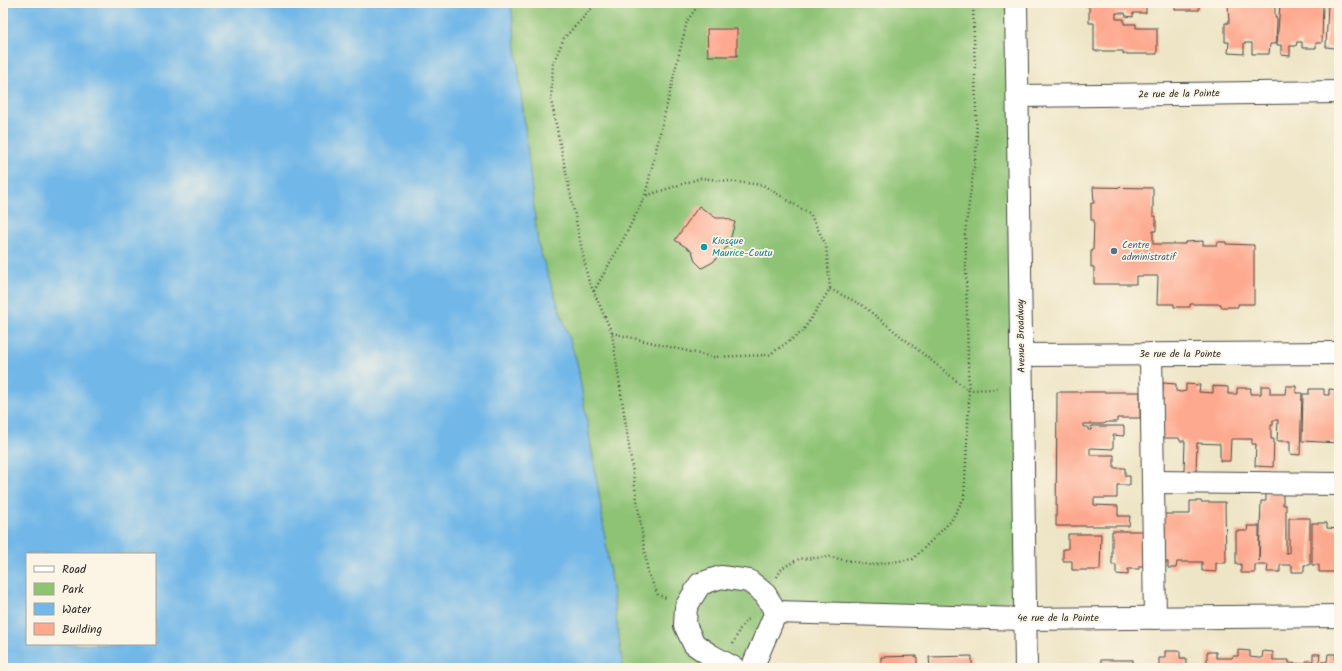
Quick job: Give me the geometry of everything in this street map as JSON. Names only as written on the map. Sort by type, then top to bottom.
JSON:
[{"type":"street","name":"Avenue Broadway","points":[[1016,3],[1026,668]]},
{"type":"street","name":"2e rue de la Pointe","points":[[1018,96],[1339,92]]},
{"type":"street","name":"3e rue de la Pointe","points":[[1022,356],[1339,353]]},
{"type":"street","points":[[1152,354],[1155,618]]},
{"type":"street","points":[[1153,482],[1339,484]]},
{"type":"street","points":[[729,666],[694,644],[685,625],[686,607],[700,584],[721,577],[749,581],[771,603],[752,668]]},
{"type":"street","name":"4e rue de la Pointe","points":[[771,603],[1026,619],[1339,616]]},
{"type":"path","points":[[597,3],[564,38],[553,64],[552,100],[588,279],[612,333],[648,573],[658,595],[686,607]]},
{"type":"path","points":[[594,291],[646,196],[687,21],[700,3]]},
{"type":"path","points":[[729,666],[739,630],[771,603],[782,568],[799,559],[830,557],[870,565],[913,560],[951,521],[964,498],[968,390],[965,233],[978,145],[973,3]]},
{"type":"path","points":[[612,333],[712,357],[769,355],[802,332],[830,289],[826,245],[810,214],[763,185],[701,178],[646,196]]},
{"type":"path","points":[[830,289],[862,305],[968,390],[1022,389]]},
{"type":"green space","points":[[511,3],[1010,3],[1022,609],[870,608],[774,601],[747,668],[623,668],[599,494],[577,362],[538,245]]},
{"type":"water","points":[[3,3],[511,3],[538,245],[577,362],[599,494],[623,668],[3,668]]},
{"type":"building","points":[[1085,3],[1146,3],[1146,13],[1133,13],[1133,17],[1126,16],[1125,13],[1116,13],[1116,19],[1124,19],[1124,24],[1136,24],[1136,28],[1157,28],[1157,54],[1123,54],[1123,51],[1094,51],[1094,23],[1089,23],[1089,6],[1085,6]]},
{"type":"building","points":[[1175,3],[1199,3],[1199,10],[1175,10]]},
{"type":"building","points":[[1228,3],[1275,3],[1275,18],[1277,18],[1276,44],[1270,44],[1269,54],[1252,54],[1252,43],[1244,43],[1244,54],[1228,53],[1229,42],[1225,42],[1225,23],[1229,23]]},
{"type":"building","points":[[1280,3],[1293,3],[1293,7],[1298,7],[1298,3],[1323,3],[1322,43],[1316,43],[1316,48],[1302,48],[1302,42],[1297,42],[1296,46],[1290,46],[1290,56],[1281,55],[1281,45],[1277,45]]},
{"type":"building","points":[[1328,3],[1339,3],[1339,57],[1335,57],[1335,48],[1326,47]]},
{"type":"building","points":[[707,29],[737,29],[737,56],[708,56]]},
{"type":"building","points":[[1093,187],[1153,188],[1153,216],[1156,216],[1156,231],[1153,231],[1153,244],[1185,244],[1185,242],[1203,241],[1203,245],[1217,245],[1217,242],[1226,242],[1226,244],[1254,245],[1254,304],[1238,304],[1238,307],[1221,307],[1221,304],[1190,304],[1190,307],[1174,307],[1174,304],[1157,304],[1158,276],[1136,276],[1136,284],[1094,284],[1094,267],[1091,267],[1094,220],[1091,220],[1091,203],[1094,203]]},
{"type":"building","points":[[699,206],[716,218],[725,218],[735,222],[726,248],[713,262],[702,268],[695,261],[692,251],[675,240]]},
{"type":"building","points":[[1163,383],[1176,384],[1176,391],[1181,392],[1186,391],[1186,384],[1200,385],[1199,392],[1213,393],[1213,386],[1228,387],[1228,394],[1237,394],[1237,388],[1251,388],[1250,394],[1261,394],[1261,386],[1270,386],[1270,394],[1285,394],[1286,386],[1296,386],[1296,393],[1302,393],[1300,455],[1290,454],[1290,441],[1277,441],[1278,420],[1273,420],[1273,425],[1271,425],[1271,439],[1274,439],[1273,467],[1255,466],[1256,444],[1252,444],[1252,439],[1231,439],[1230,461],[1220,461],[1220,444],[1197,443],[1196,472],[1184,472],[1185,441],[1180,441],[1179,438],[1155,438],[1156,391],[1163,391]]},
{"type":"building","points":[[1309,389],[1324,389],[1324,395],[1329,395],[1329,389],[1339,390],[1339,443],[1302,441],[1303,394],[1309,394]]},
{"type":"building","points":[[1057,392],[1140,392],[1140,418],[1117,418],[1117,422],[1083,424],[1083,427],[1088,427],[1088,430],[1091,430],[1091,426],[1124,426],[1124,436],[1113,435],[1113,449],[1090,448],[1090,455],[1114,455],[1114,468],[1125,468],[1125,476],[1130,476],[1130,485],[1117,485],[1117,498],[1094,498],[1094,505],[1118,506],[1118,516],[1130,516],[1129,526],[1056,526]]},
{"type":"building","points":[[1266,491],[1283,492],[1283,505],[1286,505],[1286,553],[1289,553],[1289,518],[1310,518],[1310,565],[1304,565],[1304,572],[1292,572],[1292,565],[1280,565],[1280,572],[1267,572],[1268,565],[1255,565],[1255,573],[1241,573],[1241,564],[1236,564],[1236,531],[1248,531],[1247,526],[1259,526],[1259,561],[1261,501],[1266,501]]},
{"type":"building","points":[[1190,501],[1225,502],[1226,563],[1216,563],[1216,572],[1202,571],[1202,562],[1177,562],[1176,568],[1168,568],[1168,562],[1159,562],[1158,514],[1190,514]]},
{"type":"building","points":[[1312,523],[1327,523],[1327,528],[1339,529],[1339,572],[1319,572],[1319,565],[1312,565]]},
{"type":"building","points":[[1112,531],[1144,531],[1144,566],[1139,566],[1139,569],[1128,569],[1128,575],[1116,574],[1116,565],[1112,565]]},
{"type":"building","points":[[1068,534],[1101,534],[1100,570],[1072,570],[1072,561],[1063,561],[1063,549],[1068,549]]},
{"type":"building","points":[[1238,650],[1250,651],[1250,657],[1258,658],[1262,658],[1263,651],[1273,652],[1273,660],[1289,660],[1289,663],[1306,664],[1306,661],[1313,661],[1313,654],[1320,654],[1319,662],[1327,662],[1328,654],[1336,654],[1335,661],[1339,661],[1339,668],[1207,668],[1207,652],[1216,652],[1216,658],[1232,658],[1233,656],[1238,656]]},
{"type":"building","points":[[1165,651],[1180,651],[1180,658],[1186,658],[1186,668],[1159,668],[1159,658],[1165,658]]},
{"type":"building","points":[[917,656],[917,668],[881,668],[881,657]]},
{"type":"building","points":[[972,656],[972,668],[930,668],[929,657]]},
{"type":"building","points":[[1101,660],[1133,660],[1133,668],[1101,668]]},
{"type":"place","name":"Kiosque Maurice-Coutu","points":[[704,247]]},
{"type":"place","name":"Centre administratif","points":[[1114,251]]}]
